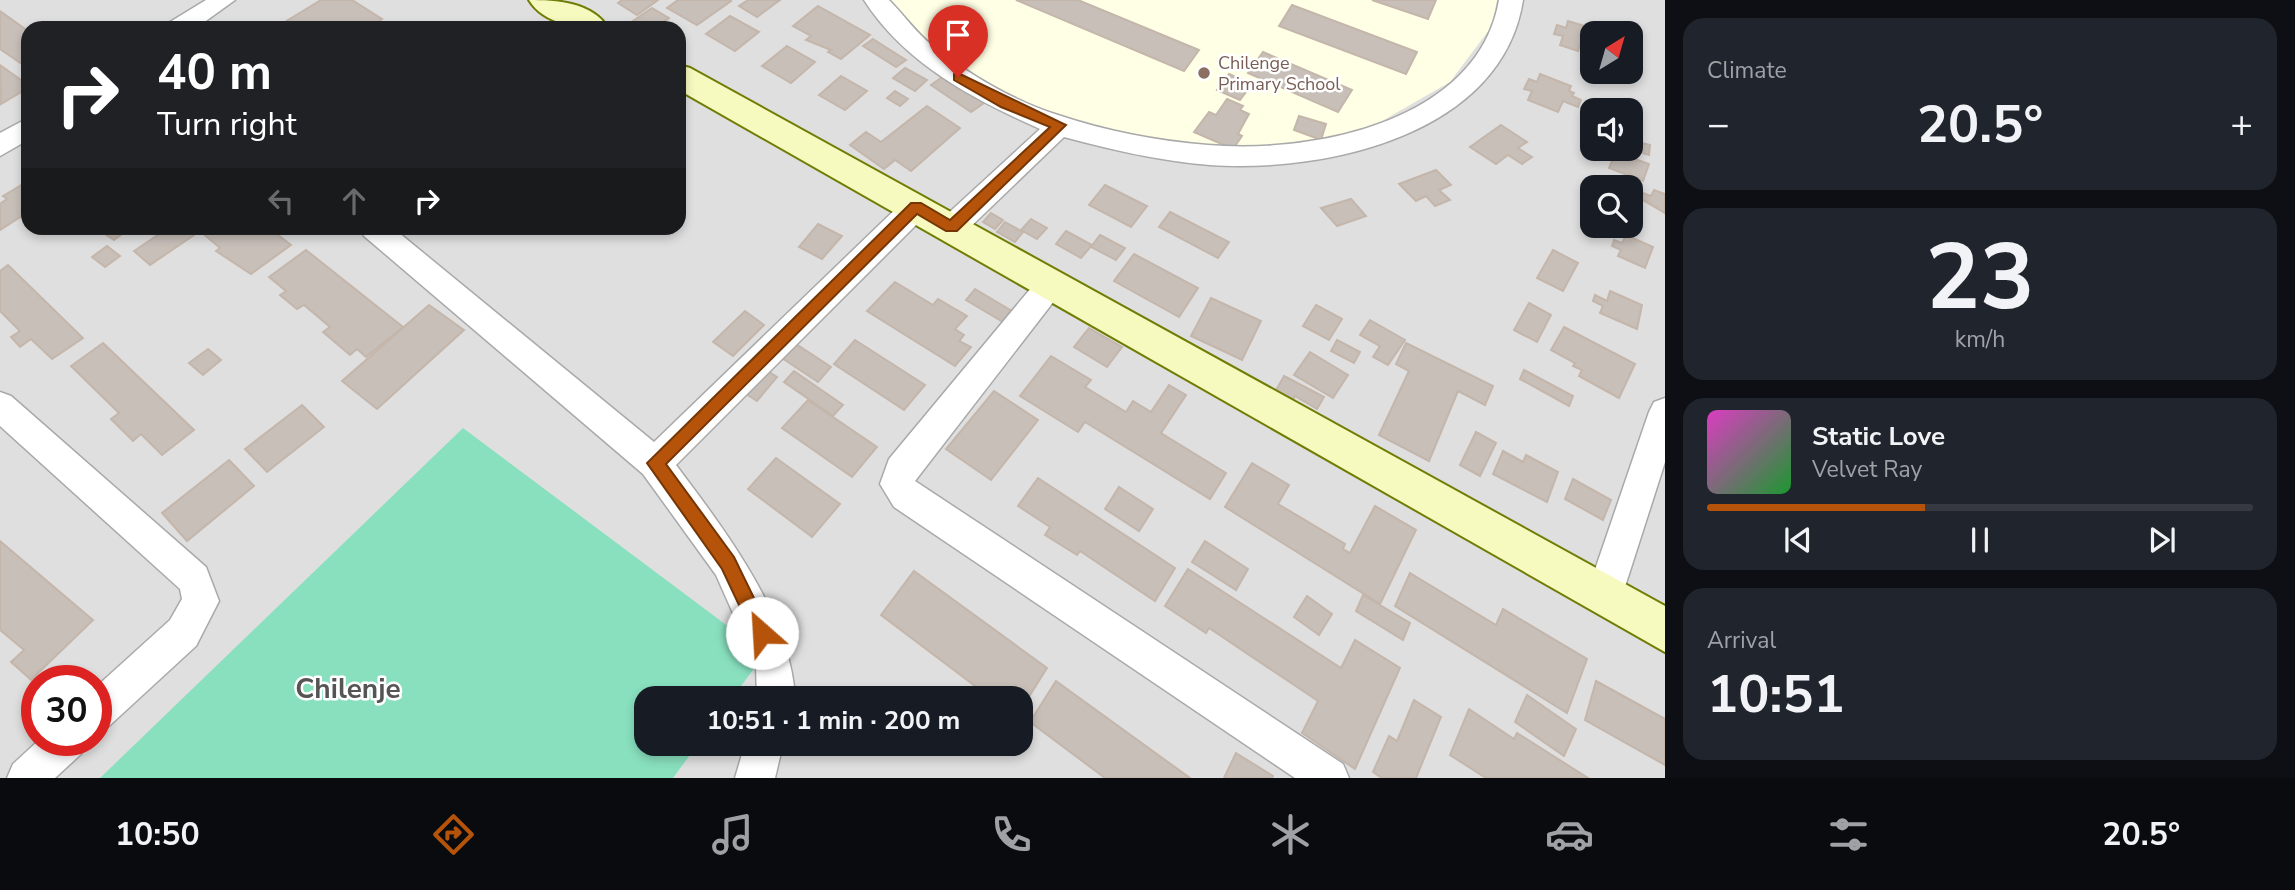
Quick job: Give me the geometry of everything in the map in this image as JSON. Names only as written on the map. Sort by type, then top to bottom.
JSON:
[{"type":"street","points":[[190,21],[223,0]]},
{"type":"street","points":[[543,0],[580,21]]},
{"type":"street","points":[[876,0],[919,48],[958,77],[1006,103],[1060,125],[1110,140],[1163,150],[1217,155],[1270,155],[1321,150],[1367,139],[1408,124],[1443,105],[1471,82],[1492,57],[1505,31],[1511,0]]},
{"type":"street","points":[[686,80],[1665,629]]},
{"type":"street","points":[[951,227],[1060,125]]},
{"type":"street","points":[[0,146],[21,132]]},
{"type":"street","points":[[655,463],[916,207]]},
{"type":"street","points":[[382,235],[540,370],[655,463],[728,563],[774,664],[775,686]]},
{"type":"street","points":[[1051,284],[901,470],[897,484],[906,496],[1329,778]]},
{"type":"street","points":[[1604,596],[1665,412]]},
{"type":"street","points":[[5,421],[194,579],[201,601],[183,633],[112,698]]},
{"type":"street","points":[[27,778],[50,756]]},
{"type":"street","points":[[755,778],[761,756]]},
{"type":"shaded area","points":[[0,0],[1665,0],[1665,778],[0,778]]},
{"type":"shaded area","name":"Chilenge Primary School","points":[[865,0],[1497,0],[1492,26],[1450,82],[1361,133],[1218,158],[1024,111]]},
{"type":"green space","points":[[463,428],[765,654],[741,686],[634,686],[634,756],[689,756],[673,778],[100,778]]},
{"type":"building","points":[[321,0],[352,0],[382,19],[379,21],[286,21]]},
{"type":"building","points":[[622,0],[658,0],[637,15],[618,3]]},
{"type":"building","points":[[678,0],[731,1],[697,25],[667,8]]},
{"type":"building","points":[[748,0],[780,0],[757,17],[739,6]]},
{"type":"building","points":[[1016,0],[1078,0],[1199,50],[1184,71]]},
{"type":"building","points":[[1372,0],[1436,0],[1428,19]]},
{"type":"building","points":[[1292,5],[1417,52],[1406,74],[1279,26]]},
{"type":"building","points":[[818,6],[870,35],[841,59],[828,52],[831,50],[806,40],[811,36],[793,26]]},
{"type":"building","points":[[652,8],[669,18],[665,21],[633,21]]},
{"type":"building","points":[[0,11],[21,26],[21,63],[0,49]]},
{"type":"building","points":[[730,16],[759,32],[735,51],[706,34]]},
{"type":"building","points":[[1568,21],[1580,25],[1578,51],[1560,45],[1563,36],[1554,34],[1557,25],[1566,28]]},
{"type":"building","points":[[873,39],[906,60],[896,67],[863,46]]},
{"type":"building","points":[[787,46],[815,62],[791,83],[762,66]]},
{"type":"building","points":[[1263,52],[1352,90],[1338,112],[1248,73]]},
{"type":"building","points":[[0,65],[21,80],[21,92],[1,104]]},
{"type":"building","points":[[905,68],[927,80],[915,91],[893,78]]},
{"type":"building","points":[[1229,74],[1252,84],[1240,100],[1217,90]]},
{"type":"building","points":[[1540,74],[1571,86],[1569,91],[1574,93],[1572,96],[1580,100],[1578,107],[1563,101],[1558,112],[1528,100],[1532,91],[1524,89],[1529,79],[1537,82]]},
{"type":"building","points":[[841,76],[867,91],[845,110],[819,95]]},
{"type":"building","points":[[944,76],[984,103],[971,112],[931,85]]},
{"type":"building","points":[[895,91],[908,99],[900,106],[887,98]]},
{"type":"building","points":[[1227,99],[1243,106],[1240,110],[1249,114],[1238,134],[1242,136],[1233,149],[1194,132],[1209,112],[1216,115]]},
{"type":"building","points":[[927,106],[960,128],[911,171],[895,160],[884,169],[850,145],[866,132],[881,142]]},
{"type":"building","points":[[1299,116],[1326,124],[1321,140],[1294,130]]},
{"type":"building","points":[[1501,125],[1527,142],[1518,148],[1532,157],[1522,164],[1508,155],[1496,164],[1470,147]]},
{"type":"building","points":[[1643,143],[1650,145],[1649,155],[1643,153]]},
{"type":"building","points":[[1612,161],[1641,161],[1649,164],[1643,181],[1643,175],[1627,175],[1609,168]]},
{"type":"building","points":[[1436,170],[1451,185],[1439,190],[1450,200],[1435,206],[1426,196],[1416,201],[1399,184]]},
{"type":"building","points":[[21,185],[21,216],[0,230],[0,204],[7,199],[3,196]]},
{"type":"building","points":[[1105,185],[1147,206],[1131,227],[1089,205]]},
{"type":"building","points":[[1654,190],[1665,194],[1665,213],[1643,200],[1643,193],[1651,196]]},
{"type":"building","points":[[1351,199],[1366,216],[1337,226],[1321,208]]},
{"type":"building","points":[[1170,212],[1229,242],[1218,258],[1159,227]]},
{"type":"building","points":[[991,213],[1003,220],[995,229],[983,222]]},
{"type":"building","points":[[1031,219],[1047,228],[1037,239],[1021,230]]},
{"type":"building","points":[[1005,222],[1023,232],[1015,242],[997,232]]},
{"type":"building","points":[[818,224],[842,236],[822,259],[799,247]]},
{"type":"building","points":[[1066,231],[1092,245],[1081,258],[1056,244]]},
{"type":"building","points":[[106,235],[121,235],[114,240]]},
{"type":"building","points":[[158,235],[194,235],[150,265],[134,251]]},
{"type":"building","points":[[205,235],[278,235],[291,245],[251,274],[216,251],[220,248]]},
{"type":"building","points":[[1100,235],[1125,248],[1116,260],[1091,247]]},
{"type":"building","points":[[1624,238],[1633,238],[1653,247],[1645,268],[1618,256],[1621,250],[1612,246],[1614,240],[1622,243]]},
{"type":"building","points":[[107,246],[120,256],[105,267],[92,257]]},
{"type":"building","points":[[306,250],[403,327],[366,357],[357,349],[350,355],[323,332],[330,327],[304,305],[297,309],[280,295],[286,291],[269,277]]},
{"type":"building","points":[[1553,250],[1578,263],[1563,291],[1537,278]]},
{"type":"building","points":[[1134,254],[1198,288],[1179,317],[1114,281]]},
{"type":"building","points":[[8,265],[83,338],[52,359],[31,339],[20,347],[11,337],[20,331],[0,311],[0,271]]},
{"type":"building","points":[[895,282],[933,305],[938,299],[967,316],[955,329],[964,335],[959,341],[971,347],[955,366],[867,311]]},
{"type":"building","points":[[975,289],[1017,314],[1008,325],[966,300]]},
{"type":"building","points":[[1610,291],[1642,305],[1637,329],[1600,313],[1603,306],[1593,301],[1595,295],[1607,301]]},
{"type":"building","points":[[1211,298],[1261,321],[1242,360],[1191,336]]},
{"type":"building","points":[[1529,303],[1551,315],[1537,342],[1514,330]]},
{"type":"building","points":[[429,305],[464,330],[377,409],[342,381]]},
{"type":"building","points":[[1316,305],[1342,319],[1329,340],[1303,326]]},
{"type":"building","points":[[745,311],[764,325],[733,356],[713,342]]},
{"type":"building","points":[[1370,320],[1405,340],[1388,365],[1373,357],[1380,346],[1360,335]]},
{"type":"building","points":[[1564,327],[1635,364],[1619,398],[1579,376],[1582,370],[1573,366],[1575,363],[1551,350]]},
{"type":"building","points":[[1089,328],[1122,347],[1107,367],[1074,347]]},
{"type":"building","points":[[790,340],[831,367],[818,382],[776,354]]},
{"type":"building","points":[[855,340],[925,385],[904,410],[834,364]]},
{"type":"building","points":[[1337,340],[1360,352],[1354,363],[1331,351]]},
{"type":"building","points":[[103,343],[194,430],[162,455],[141,434],[133,441],[111,419],[119,413],[71,366]]},
{"type":"building","points":[[1406,343],[1493,386],[1485,405],[1458,391],[1429,461],[1379,435],[1409,371],[1396,364]]},
{"type":"building","points":[[208,349],[221,360],[203,375],[189,363]]},
{"type":"building","points":[[1310,352],[1348,375],[1333,398],[1294,375]]},
{"type":"building","points":[[1051,356],[1091,380],[1085,387],[1126,412],[1133,401],[1151,412],[1169,385],[1186,395],[1161,433],[1226,473],[1210,499],[1085,422],[1078,432],[1020,396]]},
{"type":"building","points":[[763,368],[777,377],[757,401],[743,392]]},
{"type":"building","points":[[1524,370],[1573,396],[1569,406],[1520,379]]},
{"type":"building","points":[[794,371],[843,405],[833,416],[784,382]]},
{"type":"building","points":[[1284,376],[1324,397],[1317,409],[1295,396],[1292,401],[1275,392]]},
{"type":"building","points":[[994,391],[1038,420],[991,480],[946,449]]},
{"type":"building","points":[[808,400],[877,447],[852,477],[782,428]]},
{"type":"building","points":[[302,405],[324,427],[267,472],[245,449]]},
{"type":"building","points":[[1476,432],[1496,443],[1480,476],[1460,465]]},
{"type":"building","points":[[1503,451],[1523,462],[1526,455],[1558,472],[1547,502],[1493,474]]},
{"type":"building","points":[[776,458],[840,504],[812,537],[748,489]]},
{"type":"building","points":[[229,460],[254,486],[187,541],[162,513]]},
{"type":"building","points":[[1252,463],[1289,485],[1278,504],[1345,544],[1343,549],[1350,553],[1375,506],[1416,530],[1380,604],[1225,507]]},
{"type":"building","points":[[1038,478],[1175,568],[1155,601],[1080,551],[1077,555],[1045,535],[1050,527],[1018,506]]},
{"type":"building","points":[[1573,479],[1611,500],[1603,520],[1565,499]]},
{"type":"building","points":[[1119,487],[1153,509],[1139,531],[1105,509]]},
{"type":"building","points":[[0,541],[93,620],[46,665],[21,665],[21,671],[11,662],[24,650],[0,630]]},
{"type":"building","points":[[1205,541],[1248,569],[1236,590],[1192,562]]},
{"type":"building","points":[[1188,569],[1341,668],[1355,640],[1400,668],[1355,769],[1302,733],[1318,701],[1209,628],[1206,633],[1165,606]]},
{"type":"building","points":[[914,571],[1047,668],[1033,690],[1033,686],[975,686],[881,615]]},
{"type":"building","points":[[1410,573],[1496,625],[1503,609],[1587,659],[1567,713],[1395,606]]},
{"type":"building","points":[[1363,595],[1410,623],[1403,640],[1356,611]]},
{"type":"building","points":[[1307,596],[1332,614],[1319,635],[1294,617]]},
{"type":"building","points":[[1056,681],[1190,778],[1105,778],[1033,724],[1033,717]]},
{"type":"building","points":[[1596,681],[1665,719],[1665,765],[1585,720]]},
{"type":"building","points":[[1527,695],[1576,729],[1564,756],[1515,722]]},
{"type":"building","points":[[1414,700],[1441,717],[1416,778],[1382,778],[1373,772],[1389,736],[1397,741]]},
{"type":"building","points":[[1469,709],[1514,739],[1517,733],[1588,778],[1486,778],[1450,755]]},
{"type":"building","points":[[1236,753],[1273,776],[1272,778],[1224,778]]},
{"type":"place","name":"Chilenge Primary School","points":[[1204,73]]},
{"type":"district","name":"Chilenje","points":[[348,688]]},
{"type":"route","points":[[762,633],[728,563],[655,463],[916,207],[951,227],[1060,125],[1006,103],[958,77]]}]
